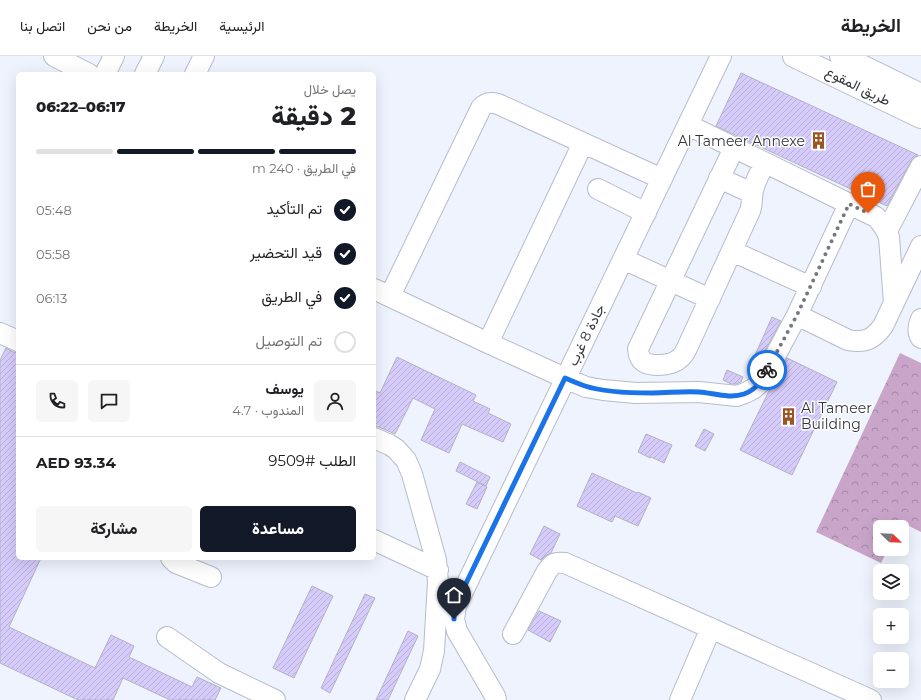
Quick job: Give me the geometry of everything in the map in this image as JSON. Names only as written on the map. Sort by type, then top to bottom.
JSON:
[{"type":"main road","name":"طريق المقوع","points":[[794,56],[921,117]]},
{"type":"main road","name":"طريق المقوع","points":[[841,56],[921,95]]},
{"type":"street","points":[[106,72],[114,56]]},
{"type":"street","points":[[147,72],[154,56]]},
{"type":"street","points":[[196,72],[204,56]]},
{"type":"street","name":"جادة 8 غرب","points":[[496,700],[484,676],[457,631],[454,619],[456,606],[721,56]]},
{"type":"street","points":[[64,65],[83,72]]},
{"type":"street","points":[[662,179],[498,104],[492,102],[485,104],[481,108],[382,293],[586,387],[620,392],[699,392],[737,396],[753,389],[760,383],[797,315],[849,204]]},
{"type":"street","points":[[688,126],[876,218],[887,231],[890,243],[894,302]]},
{"type":"street","points":[[488,343],[583,143]]},
{"type":"street","points":[[734,148],[638,349],[638,353],[643,362],[658,365],[669,364],[680,358],[687,348],[750,211],[754,184],[765,163]]},
{"type":"street","points":[[720,178],[752,193]]},
{"type":"street","points":[[887,231],[918,181]]},
{"type":"street","points":[[598,190],[646,213]]},
{"type":"street","points":[[797,315],[848,340],[856,342],[872,338],[883,326],[921,246]]},
{"type":"street","points":[[732,251],[810,287]]},
{"type":"street","points":[[623,258],[710,299]]},
{"type":"street","points":[[0,333],[16,339]]},
{"type":"street","points":[[376,439],[396,449],[406,460],[434,550],[438,570],[434,651],[430,669],[415,700]]},
{"type":"street","points":[[376,541],[438,570]]},
{"type":"street","points":[[173,560],[176,563],[211,577]]},
{"type":"street","points":[[513,634],[547,571],[557,562],[565,563],[871,700]]},
{"type":"street","points":[[680,700],[711,628]]},
{"type":"street","points":[[167,637],[219,673],[275,700]]},
{"type":"green space","points":[[900,353],[921,363],[921,532],[909,526],[909,520],[873,520],[873,556],[884,556],[881,563],[816,532]]},
{"type":"building","name":"Al Tameer Annexe","points":[[741,73],[918,155],[911,161],[887,206],[716,126]]},
{"type":"building","points":[[772,317],[781,321],[753,373],[748,371]]},
{"type":"building","points":[[6,348],[16,352],[16,560],[40,560],[9,627],[95,668],[111,635],[134,646],[129,657],[192,687],[197,677],[221,688],[215,700],[170,700],[123,678],[113,700],[78,700],[0,663],[0,360]]},
{"type":"building","points":[[397,357],[476,395],[473,401],[490,409],[488,413],[511,424],[503,442],[462,424],[449,453],[421,440],[435,409],[413,398],[395,434],[376,427],[376,391],[380,393]]},
{"type":"building","name":"Al Tameer Building","points":[[787,358],[837,382],[792,475],[740,450]]},
{"type":"building","points":[[727,370],[743,377],[741,382],[731,384],[723,380]]},
{"type":"building","points":[[704,429],[714,434],[705,451],[695,446]]},
{"type":"building","points":[[646,434],[672,445],[664,463],[638,452]]},
{"type":"building","points":[[460,462],[490,477],[486,486],[456,471]]},
{"type":"building","points":[[592,473],[651,498],[638,526],[615,516],[612,522],[577,506]]},
{"type":"building","points":[[477,482],[487,487],[477,509],[466,504]]},
{"type":"building","points":[[544,526],[560,534],[551,553],[541,560],[530,554]]},
{"type":"building","points":[[312,586],[333,596],[294,678],[273,668]]},
{"type":"building","points":[[365,594],[375,598],[330,693],[321,688]]},
{"type":"building","points":[[539,611],[561,621],[550,642],[528,630]]},
{"type":"building","points":[[408,631],[418,636],[388,700],[376,700]]},
{"type":"way so far","points":[[767,370],[797,315],[849,204],[868,213]]},
{"type":"place","name":"Al Tameer Annexe","points":[[818,141]]},
{"type":"place","name":"Al Tameer Building","points":[[788,416]]},
{"type":"route","points":[[454,619],[454,612],[458,600],[565,378],[586,387],[620,392],[699,392],[737,396],[753,389],[760,383],[767,370]]}]
